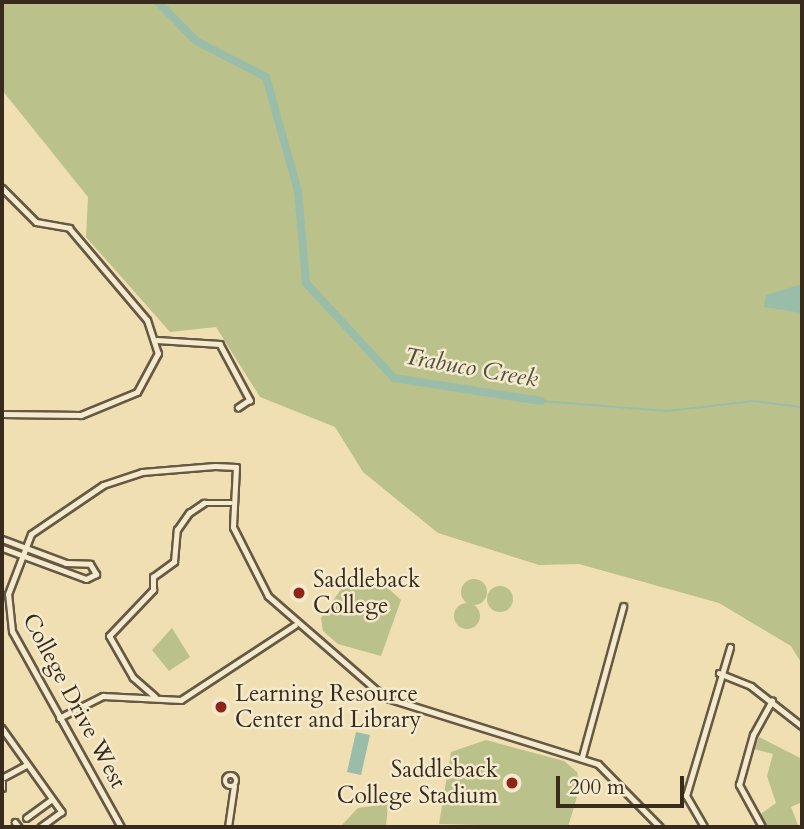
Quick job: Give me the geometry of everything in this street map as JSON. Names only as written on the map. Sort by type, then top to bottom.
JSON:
[{"type":"street","points":[[2,188],[36,222],[69,228],[147,320],[157,340],[154,372],[130,396],[72,417],[2,414]]},
{"type":"street","points":[[157,340],[220,344],[250,400],[238,408]]},
{"type":"street","name":"College Drive West","points":[[121,827],[59,718],[8,617],[22,556],[37,527],[103,485],[142,472],[236,467],[231,503]]},
{"type":"street","points":[[155,696],[133,678],[109,636],[154,588],[153,577],[174,562],[177,530],[190,513],[204,503],[231,503],[233,527],[257,578],[295,625],[400,707],[582,757],[604,768],[660,827]]},
{"type":"street","points":[[2,539],[96,571],[91,579],[2,548]]},
{"type":"street","points":[[81,576],[83,566]]},
{"type":"street","points":[[582,757],[623,607]]},
{"type":"street","points":[[59,718],[103,696],[155,696],[181,700],[295,625]]},
{"type":"street","points":[[704,827],[686,796],[719,673],[730,647]]},
{"type":"street","points":[[719,673],[772,701],[802,726]]},
{"type":"street","points":[[762,827],[739,785],[753,735],[772,701]]},
{"type":"street","points":[[2,728],[62,812],[41,827]]},
{"type":"street","points":[[2,783],[26,765]]},
{"type":"street","points":[[228,827],[234,786]]},
{"type":"street","points":[[26,818],[51,800]]},
{"type":"green space","points":[[2,2],[802,2],[802,664],[791,646],[719,603],[579,564],[539,565],[438,533],[363,472],[335,427],[260,397],[216,327],[170,332],[86,237],[88,197],[2,90]]},
{"type":"green space","points":[[378,579],[401,600],[381,656],[338,644],[323,631],[321,618],[344,585]]},
{"type":"green space","points":[[474,579],[483,583],[487,592],[483,601],[474,605],[465,601],[461,592],[465,583]]},
{"type":"green space","points":[[500,586],[509,590],[513,599],[509,608],[500,612],[491,608],[487,599],[491,590]]},
{"type":"green space","points":[[467,603],[476,607],[480,616],[476,625],[467,629],[458,625],[454,616],[458,607]]},
{"type":"green space","points":[[172,628],[190,657],[169,671],[152,650]]},
{"type":"green space","points":[[759,737],[802,759],[802,802],[791,807],[798,825],[767,827],[759,815],[776,803],[767,776],[773,754],[754,749]]},
{"type":"green space","name":"Saddleback College Stadium","points":[[486,740],[564,761],[577,772],[580,787],[568,827],[439,824],[451,752]]},
{"type":"green space","points":[[388,804],[386,827],[340,827],[358,808]]},
{"type":"shaded area","points":[[802,284],[802,313],[764,307],[766,295]]},
{"type":"shaded area","points":[[356,732],[370,735],[361,775],[347,772]]},
{"type":"waterway","name":"Trabuco Creek","points":[[158,2],[196,41],[266,77],[298,191],[306,283],[394,378],[541,401]]},
{"type":"waterway","name":"Trabuco Creek","points":[[541,401],[667,411],[754,401],[802,407]]},
{"type":"place","name":"Saddleback College","points":[[299,593]]},
{"type":"place","name":"Learning Resource Center and Library","points":[[221,707]]},
{"type":"place","name":"Saddleback College Stadium","points":[[512,783]]}]
